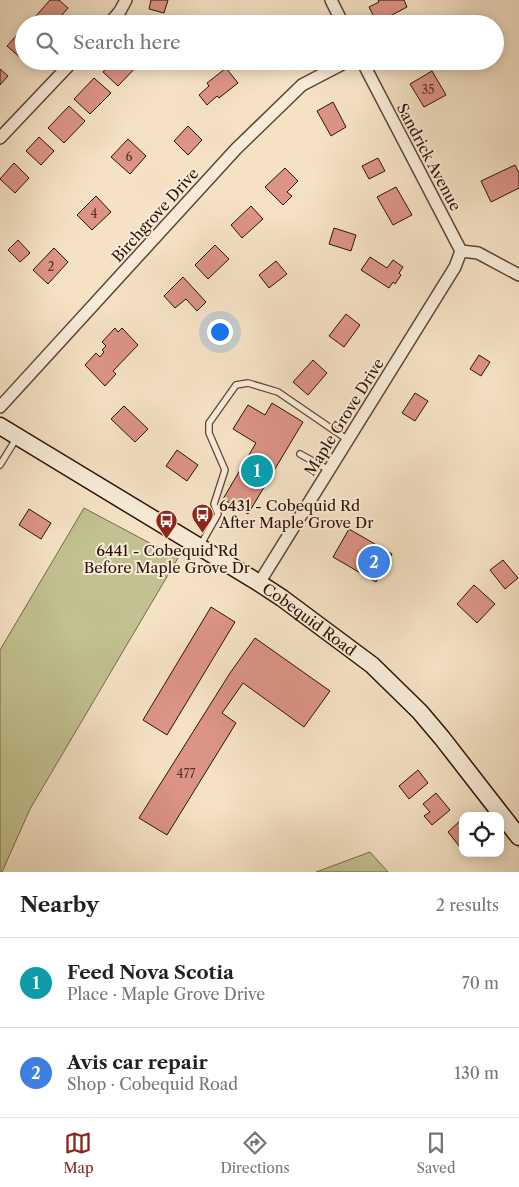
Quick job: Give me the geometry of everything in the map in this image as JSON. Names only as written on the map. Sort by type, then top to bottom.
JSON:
[{"type":"main road","name":"Cobequid Road","points":[[0,426],[259,583],[372,665],[420,712],[518,833]]},
{"type":"street","points":[[117,15],[126,0]]},
{"type":"street","points":[[331,0],[338,15]]},
{"type":"street","points":[[0,138],[64,70]]},
{"type":"street","name":"Birchgrove Drive","points":[[0,407],[236,149],[302,85],[331,70]]},
{"type":"street","name":"Sandrick Avenue","points":[[367,70],[461,251]]},
{"type":"street","points":[[461,251],[478,253],[519,275]]},
{"type":"street","name":"Maple Grove Drive","points":[[259,583],[456,267],[461,251]]},
{"type":"lane","points":[[200,546],[218,514],[214,504],[225,470],[208,433],[209,423],[236,385],[248,383],[278,392],[348,440]]},
{"type":"lane","points":[[0,465],[17,437]]},
{"type":"lane","points":[[300,454],[329,470]]},
{"type":"shaded area","points":[[84,508],[178,558],[30,809],[2,872],[0,872],[0,650]]},
{"type":"shaded area","points":[[370,852],[388,872],[316,872]]},
{"type":"building","points":[[50,0],[59,0],[68,8],[62,15],[37,15]]},
{"type":"building","points":[[151,0],[168,0],[164,13],[149,9]]},
{"type":"building","points":[[378,0],[404,0],[407,7],[392,15],[373,15],[369,7],[379,2]]},
{"type":"building","points":[[15,37],[15,53],[7,46]]},
{"type":"building","points":[[0,69],[8,76],[0,85]]},
{"type":"building","points":[[105,70],[133,70],[118,86],[103,72]]},
{"type":"building","points":[[223,70],[228,70],[238,83],[219,98],[217,96],[207,105],[199,95],[209,86],[207,83]]},
{"type":"building","points":[[432,71],[446,95],[424,107],[410,84]]},
{"type":"building","points":[[94,78],[111,93],[90,114],[74,99]]},
{"type":"building","points":[[333,102],[346,127],[331,136],[317,111]]},
{"type":"building","points":[[69,106],[85,121],[64,143],[48,128]]},
{"type":"building","points":[[188,126],[202,140],[188,155],[174,141]]},
{"type":"building","points":[[39,137],[54,151],[41,165],[26,151]]},
{"type":"building","points":[[128,139],[146,156],[130,174],[111,157]]},
{"type":"building","points":[[378,158],[385,171],[369,179],[362,166]]},
{"type":"building","points":[[14,163],[29,178],[15,193],[0,179]]},
{"type":"building","points":[[515,165],[519,173],[519,188],[491,202],[481,181]]},
{"type":"building","points":[[285,168],[298,181],[287,192],[292,196],[283,205],[265,187]]},
{"type":"building","points":[[396,187],[412,215],[393,225],[377,197]]},
{"type":"building","points":[[96,196],[111,212],[92,230],[77,215]]},
{"type":"building","points":[[251,206],[263,219],[242,238],[231,225]]},
{"type":"building","points":[[334,228],[356,235],[351,251],[329,244]]},
{"type":"building","points":[[18,240],[30,253],[20,262],[8,250]]},
{"type":"building","points":[[215,245],[229,259],[208,279],[195,265]]},
{"type":"building","points":[[54,248],[68,262],[48,284],[33,270]]},
{"type":"building","points":[[370,257],[387,268],[393,260],[403,267],[399,273],[401,275],[395,284],[393,282],[389,288],[361,270]]},
{"type":"building","points":[[276,261],[287,274],[269,288],[259,275]]},
{"type":"building","points":[[183,277],[206,302],[197,311],[186,299],[175,308],[164,296]]},
{"type":"building","points":[[346,314],[360,325],[344,347],[329,336]]},
{"type":"building","points":[[115,328],[118,332],[122,328],[138,345],[113,371],[116,374],[105,386],[85,365],[96,353],[100,357],[104,352],[102,350],[106,346],[102,342]]},
{"type":"building","points":[[479,355],[490,362],[481,376],[470,369]]},
{"type":"building","points":[[313,360],[327,373],[308,395],[293,382]]},
{"type":"building","points":[[415,393],[428,401],[415,421],[402,413]]},
{"type":"building","points":[[272,403],[303,422],[248,514],[223,499],[256,443],[233,429],[248,405],[265,415]]},
{"type":"building","points":[[124,406],[148,429],[135,442],[111,419]]},
{"type":"building","points":[[177,450],[198,465],[187,481],[166,466]]},
{"type":"building","points":[[29,509],[51,523],[41,539],[19,525]]},
{"type":"building","points":[[349,529],[392,554],[376,582],[333,557]]},
{"type":"building","points":[[503,560],[518,578],[505,589],[490,570]]},
{"type":"building","points":[[474,585],[495,604],[477,623],[457,604]]},
{"type":"building","points":[[211,607],[235,622],[167,735],[143,720]]},
{"type":"building","points":[[255,638],[330,691],[304,727],[243,683],[222,713],[236,723],[167,835],[139,818],[230,673]]},
{"type":"building","points":[[418,770],[428,783],[409,799],[399,786]]},
{"type":"building","points":[[436,793],[450,810],[432,825],[424,816],[430,812],[423,804]]},
{"type":"building","points":[[459,822],[459,846],[448,832]]},
{"type":"place","name":"Feed Nova Scotia","points":[[257,471]]},
{"type":"place","name":"6431 - Cobequid Rd After Maple Grove Dr","points":[[203,533]]},
{"type":"place","name":"6441 - Cobequid Rd Before Maple Grove Dr","points":[[167,540]]},
{"type":"place","name":"Avis car repair","points":[[374,562]]}]
